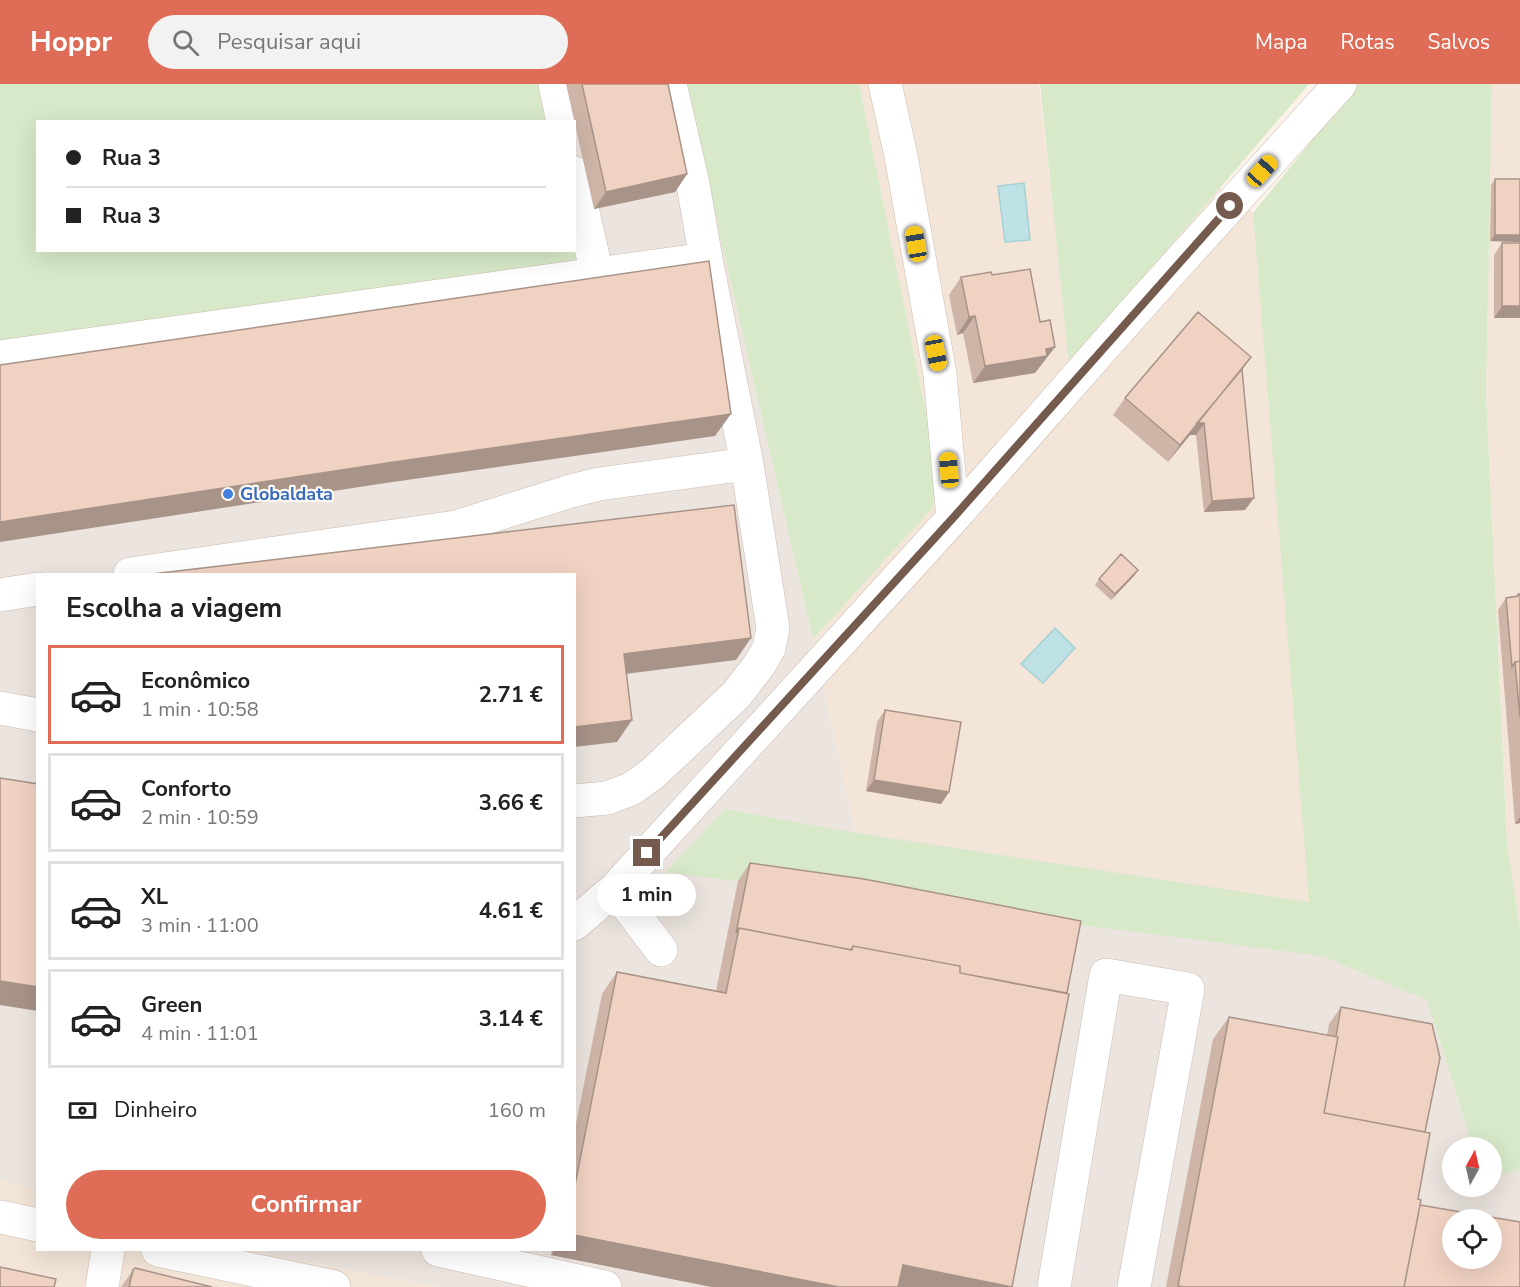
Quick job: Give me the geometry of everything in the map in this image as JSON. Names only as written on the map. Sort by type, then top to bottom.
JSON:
[{"type":"street","points":[[555,84],[563,120]]},
{"type":"street","points":[[576,801],[607,798],[631,789],[651,776],[736,694],[760,664],[768,648],[773,628],[747,464],[693,184],[670,84]]},
{"type":"street","points":[[885,84],[901,156],[940,374],[953,518]]},
{"type":"street","points":[[576,922],[615,889],[953,518],[1136,310],[1341,84]]},
{"type":"street","points":[[576,182],[597,274]]},
{"type":"street","points":[[0,357],[706,259]]},
{"type":"street","points":[[137,573],[456,527],[571,490],[599,484],[747,464]]},
{"type":"street","points":[[0,595],[36,589]]},
{"type":"street","points":[[0,708],[36,715]]},
{"type":"street","points":[[615,889],[661,950]]},
{"type":"street","points":[[1054,1287],[1106,975],[1188,989],[1134,1287]]},
{"type":"street","points":[[0,1217],[36,1225]]},
{"type":"street","points":[[102,1287],[108,1251]]},
{"type":"street","points":[[169,1251],[202,1254],[334,1287]]},
{"type":"street","points":[[443,1251],[605,1287]]},
{"type":"shaded area","points":[[685,84],[813,639],[855,832],[1310,902],[1427,1000],[1470,1137],[1442,1137],[1442,1197],[1502,1197],[1502,1173],[1520,1165],[1520,1287],[441,1287],[259,1251],[576,1251],[576,573],[36,573],[36,1189],[0,1180],[0,347],[578,260],[576,252],[576,121]]},
{"type":"shaded area","points":[[859,84],[1039,84],[1070,363],[1220,188],[1253,213],[1310,902],[855,833],[813,639],[933,507],[937,467]]},
{"type":"shaded area","points":[[1492,84],[1520,84],[1520,930],[1507,844],[1486,394]]},
{"type":"shaded area","points":[[0,1180],[36,1189],[36,1251],[259,1251],[441,1287],[0,1287]]},
{"type":"green space","points":[[0,84],[539,84],[548,120],[36,120],[36,252],[576,252],[576,250],[578,260],[0,347]]},
{"type":"green space","points":[[685,84],[859,84],[937,467],[933,507],[813,639]]},
{"type":"green space","points":[[1040,84],[1309,84],[1069,364]]},
{"type":"green space","points":[[1358,84],[1492,84],[1486,394],[1507,844],[1520,930],[1520,1169],[1502,1175],[1502,1137],[1470,1137],[1427,1000],[1322,956],[666,872],[725,809],[855,833],[1309,902],[1253,213]]},
{"type":"water","points":[[1024,183],[1030,240],[1005,242],[998,186]]},
{"type":"water","points":[[1055,628],[1075,648],[1043,683],[1021,664]]},
{"type":"building","points":[[582,84],[668,84],[687,174],[606,192]]},
{"type":"building","points":[[1495,179],[1520,179],[1520,235],[1495,235]]},
{"type":"building","points":[[1502,243],[1520,243],[1520,306],[1502,306]]},
{"type":"building","points":[[709,261],[731,414],[0,522],[0,365]]},
{"type":"building","points":[[1030,269],[1040,322],[1050,320],[1055,347],[1046,349],[1047,356],[985,366],[975,316],[969,317],[961,277]]},
{"type":"building","points":[[1198,312],[1251,357],[1180,445],[1125,398]]},
{"type":"building","points":[[1242,369],[1254,498],[1212,501],[1204,423],[1197,423]]},
{"type":"building","points":[[734,505],[751,638],[624,654],[632,720],[576,727],[576,573],[160,573]]},
{"type":"building","points":[[1121,554],[1138,570],[1115,594],[1099,579]]},
{"type":"building","points":[[1520,594],[1520,661],[1515,662],[1512,667],[1506,598],[1518,596]]},
{"type":"building","points":[[1520,661],[1520,717],[1515,662]]},
{"type":"building","points":[[885,710],[961,722],[949,792],[874,780]]},
{"type":"building","points":[[0,778],[36,784],[36,987],[0,981]]},
{"type":"building","points":[[750,863],[864,879],[1081,921],[1067,993],[960,973],[960,966],[853,946],[851,950],[739,928],[736,933]]},
{"type":"building","points":[[739,928],[852,950],[853,946],[960,966],[960,973],[1069,994],[1012,1287],[903,1265],[898,1287],[839,1287],[576,1235],[576,1180],[617,972],[726,993]]},
{"type":"building","points":[[1341,1007],[1432,1024],[1440,1058],[1425,1132],[1324,1113]]},
{"type":"building","points":[[1229,1017],[1338,1037],[1324,1113],[1430,1133],[1418,1199],[1421,1200],[1404,1287],[1178,1286]]},
{"type":"building","points":[[1420,1205],[1444,1209],[1442,1269],[1502,1269],[1502,1219],[1520,1222],[1520,1287],[1404,1287]]},
{"type":"building","points":[[0,1267],[56,1279],[54,1287],[0,1287]]},
{"type":"building","points":[[135,1268],[212,1287],[129,1287]]},
{"type":"place","name":"Globaldata","points":[[228,494]]},
{"type":"route","points":[[647,853],[953,518],[1230,206]]}]
